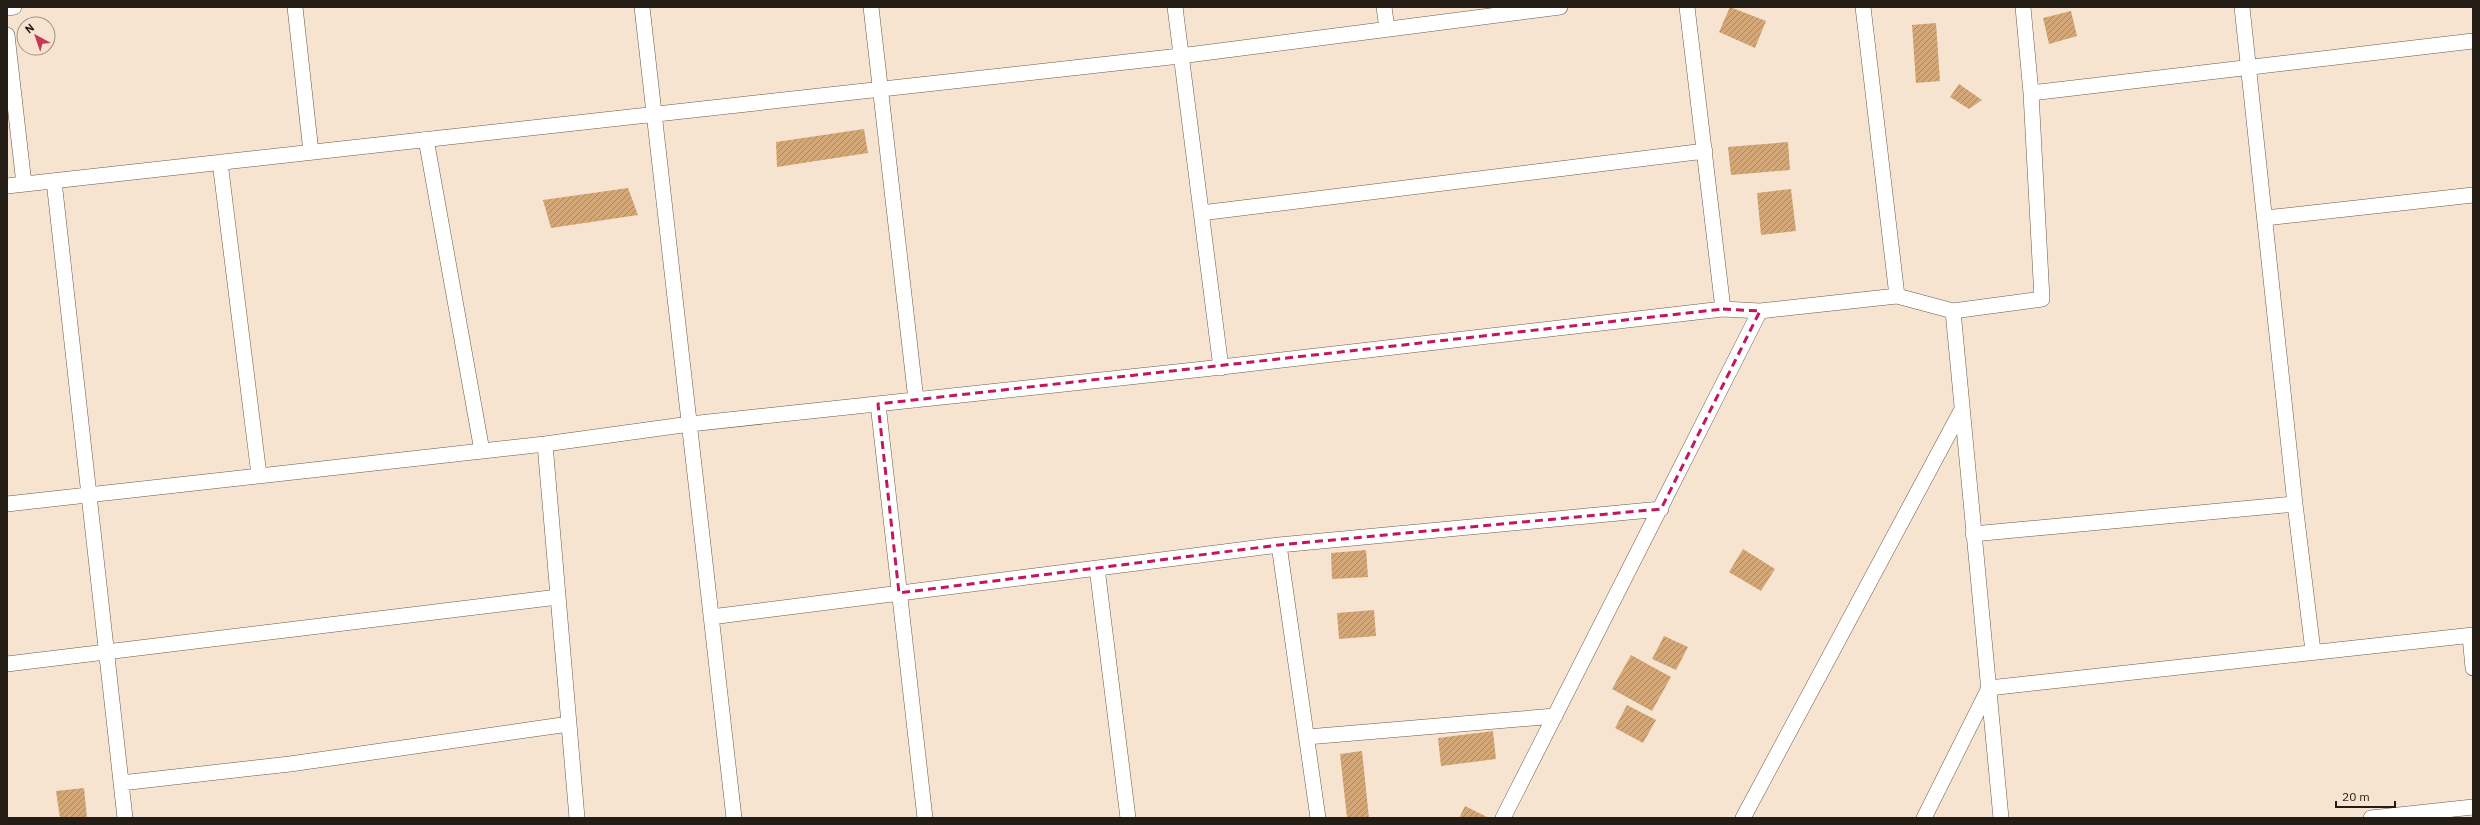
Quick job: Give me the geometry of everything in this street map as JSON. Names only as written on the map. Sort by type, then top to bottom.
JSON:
[{"type":"street","points":[[7,8],[14,7]]},
{"type":"street","points":[[295,7],[311,152]]},
{"type":"street","points":[[642,7],[734,818]]},
{"type":"street","points":[[871,7],[916,400]]},
{"type":"street","points":[[1175,7],[1180,56],[1221,368]]},
{"type":"street","points":[[1384,7],[1387,29]]},
{"type":"street","points":[[7,186],[1180,56],[1560,7]]},
{"type":"street","points":[[1687,7],[1723,309]]},
{"type":"street","points":[[1863,7],[1898,296]]},
{"type":"street","points":[[7,504],[545,444],[690,424],[1221,368],[1723,309],[1760,310],[1898,296],[1953,311],[2042,300],[2031,93],[2023,7]]},
{"type":"street","points":[[2242,7],[2266,218],[2294,504],[2313,651]]},
{"type":"street","points":[[7,35],[24,184]]},
{"type":"street","points":[[2031,93],[2473,41]]},
{"type":"street","points":[[426,139],[482,451]]},
{"type":"street","points":[[1201,213],[1705,151]]},
{"type":"street","points":[[220,162],[258,476]]},
{"type":"street","points":[[54,181],[125,818]]},
{"type":"street","points":[[2266,218],[2473,195]]},
{"type":"street","points":[[1503,818],[1661,509],[1760,310]]},
{"type":"street","points":[[1953,311],[1961,411],[2001,818]]},
{"type":"street","points":[[878,404],[925,818]]},
{"type":"street","points":[[1743,818],[1961,411]]},
{"type":"street","points":[[545,444],[577,818]]},
{"type":"street","points":[[1974,534],[2294,504]]},
{"type":"street","points":[[711,617],[1279,545],[1661,509]]},
{"type":"street","points":[[1279,545],[1318,818]]},
{"type":"street","points":[[1097,568],[1128,818]]},
{"type":"street","points":[[7,664],[558,597]]},
{"type":"street","points":[[1989,688],[2313,651],[2472,636],[2473,668]]},
{"type":"street","points":[[1924,818],[1989,688]]},
{"type":"street","points":[[1307,737],[1555,716]]},
{"type":"street","points":[[121,783],[290,764],[569,724]]},
{"type":"street","points":[[2371,818],[2473,807]]},
{"type":"highlighted area","points":[[1723,309],[1760,311],[1661,509],[1279,545],[899,593],[878,404]]},
{"type":"building","points":[[1730,7],[1766,21],[1755,48],[1719,32]]},
{"type":"building","points":[[2071,11],[2077,36],[2049,44],[2043,18]]},
{"type":"building","points":[[1936,23],[1940,81],[1916,83],[1912,25]]},
{"type":"building","points":[[1959,84],[1982,100],[1969,109],[1950,97]]},
{"type":"building","points":[[864,129],[868,153],[777,167],[776,142]]},
{"type":"building","points":[[1788,142],[1790,170],[1731,175],[1728,147]]},
{"type":"building","points":[[628,188],[638,215],[551,228],[543,200]]},
{"type":"building","points":[[1791,189],[1796,231],[1761,235],[1757,193]]},
{"type":"building","points":[[1743,549],[1775,569],[1761,591],[1729,572]]},
{"type":"building","points":[[1366,550],[1368,577],[1332,579],[1331,553]]},
{"type":"building","points":[[1374,610],[1376,636],[1339,639],[1337,613]]},
{"type":"building","points":[[1664,636],[1688,647],[1676,670],[1652,659]]},
{"type":"building","points":[[1631,655],[1671,677],[1652,711],[1612,689]]},
{"type":"building","points":[[1627,705],[1656,720],[1643,743],[1615,728]]},
{"type":"building","points":[[1493,731],[1496,759],[1441,766],[1438,738]]},
{"type":"building","points":[[1362,751],[1369,818],[1347,818],[1340,754]]},
{"type":"building","points":[[84,788],[87,818],[60,818],[56,791]]},
{"type":"building","points":[[1465,806],[1489,818],[1459,818]]}]
